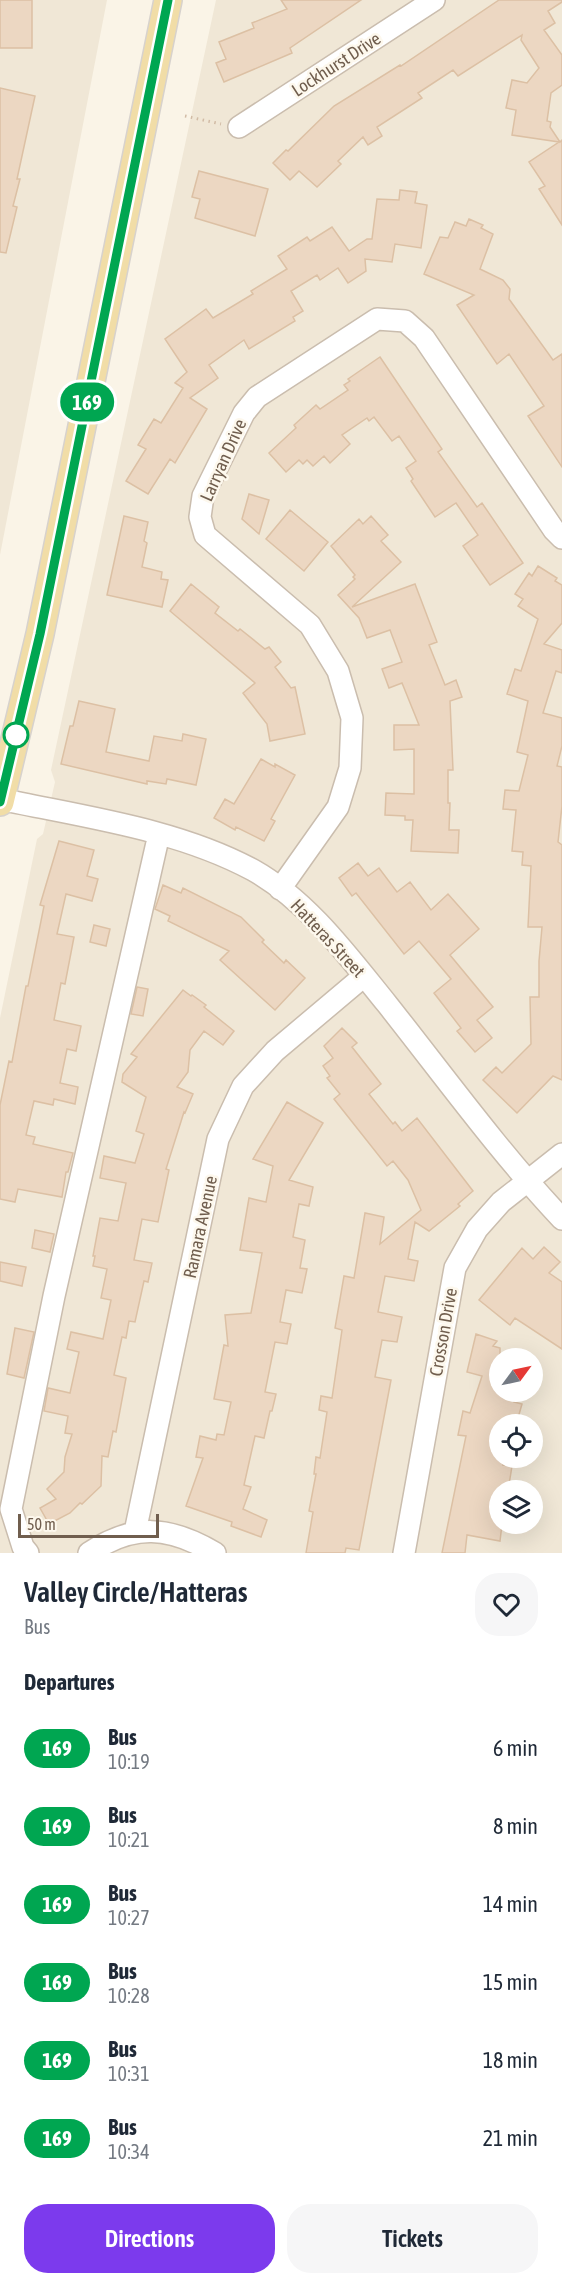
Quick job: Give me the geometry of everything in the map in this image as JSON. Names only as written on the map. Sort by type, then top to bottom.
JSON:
[{"type":"main road","points":[[0,800],[40,634],[168,0]]},
{"type":"street","name":"Lockhurst Drive","points":[[239,127],[434,0]]},
{"type":"street","name":"Larryan Drive","points":[[280,889],[338,807],[350,768],[352,718],[338,671],[310,625],[205,535],[200,517],[203,496],[244,413],[257,397],[377,319],[405,321],[424,338],[554,530],[562,538]]},
{"type":"street","name":"Hatteras Street","points":[[0,800],[159,834],[210,849],[254,871],[280,889],[316,921],[364,976],[528,1181],[562,1219]]},
{"type":"street","points":[[28,1553],[23,1546],[11,1509],[54,1296],[159,834]]},
{"type":"street","name":"Ramara Avenue","points":[[135,1532],[218,1139],[243,1086],[275,1052],[364,976]]},
{"type":"street","name":"Crosson Drive","points":[[404,1553],[455,1268],[477,1229],[501,1202],[562,1154]]},
{"type":"street","points":[[89,1553],[104,1543],[135,1532],[169,1533],[196,1542],[215,1553]]},
{"type":"path","points":[[185,116],[204,120]]},
{"type":"shaded area","points":[[0,0],[107,0],[0,555]]},
{"type":"shaded area","points":[[216,0],[562,0],[562,1553],[0,1553],[0,1018],[37,839],[43,834],[55,782],[51,770]]},
{"type":"building","points":[[0,0],[32,0],[32,48],[0,48]]},
{"type":"building","points":[[281,0],[361,0],[290,48],[292,53],[224,82],[216,63],[226,59],[219,42],[254,28],[252,23],[287,9]]},
{"type":"building","points":[[499,0],[562,0],[548,11],[555,23],[544,30],[562,55],[562,85],[551,93],[547,121],[551,122],[550,127],[560,142],[562,140],[562,225],[539,189],[545,186],[529,162],[559,142],[512,135],[516,110],[506,108],[512,80],[527,83],[539,68],[521,40],[522,35],[458,76],[453,70],[418,93],[422,98],[377,127],[382,136],[368,145],[363,137],[338,161],[341,164],[317,187],[299,171],[290,180],[273,163],[334,106],[401,66]]},
{"type":"building","points":[[0,88],[35,96],[17,179],[20,179],[13,206],[17,207],[6,253],[0,252]]},
{"type":"building","points":[[199,171],[268,189],[255,236],[195,218],[200,199],[192,197]]},
{"type":"building","points":[[400,190],[417,192],[415,203],[427,205],[421,248],[395,244],[392,262],[365,259],[366,271],[348,283],[338,268],[320,280],[317,275],[291,291],[303,311],[293,317],[295,321],[249,349],[244,340],[209,365],[218,378],[190,398],[207,409],[175,463],[170,459],[148,494],[126,481],[146,449],[138,445],[154,419],[161,423],[183,388],[175,383],[187,372],[165,339],[206,309],[213,318],[253,294],[251,291],[287,269],[278,256],[307,237],[310,241],[332,227],[349,251],[367,239],[372,239],[377,199],[399,200]]},
{"type":"building","points":[[469,219],[483,225],[481,228],[493,234],[480,269],[503,280],[510,289],[509,299],[553,360],[562,354],[562,467],[528,416],[544,406],[509,354],[497,364],[457,305],[474,295],[424,274],[440,237],[448,238],[455,222],[466,226]]},
{"type":"building","points":[[380,357],[442,449],[438,452],[477,507],[482,503],[523,563],[490,585],[463,546],[478,535],[456,503],[435,517],[411,481],[413,479],[406,468],[416,461],[399,436],[392,441],[374,417],[369,421],[367,418],[342,435],[350,444],[330,463],[324,456],[313,466],[307,460],[303,464],[299,460],[286,472],[269,453],[296,428],[294,425],[316,405],[320,409],[348,390],[344,385],[350,381],[348,379]]},
{"type":"building","points":[[249,494],[269,500],[259,534],[242,519]]},
{"type":"building","points":[[290,510],[328,542],[304,571],[266,539]]},
{"type":"building","points":[[124,516],[148,522],[142,567],[162,572],[161,579],[168,580],[162,607],[107,595]]},
{"type":"building","points":[[371,516],[388,535],[381,541],[401,562],[352,607],[415,584],[437,642],[429,645],[445,685],[456,680],[462,697],[450,701],[453,770],[448,770],[449,830],[459,830],[458,853],[411,851],[413,820],[405,820],[405,816],[385,815],[386,793],[414,794],[414,749],[394,750],[394,725],[419,725],[402,683],[389,688],[382,669],[402,662],[390,630],[367,638],[359,618],[338,595],[355,579],[353,577],[355,575],[331,546],[359,519],[363,524]]},
{"type":"building","points":[[538,566],[557,578],[555,581],[562,585],[562,623],[544,644],[562,650],[562,673],[556,671],[543,713],[562,718],[562,746],[557,766],[562,767],[562,806],[558,842],[562,845],[562,1080],[553,1076],[517,1113],[483,1080],[496,1067],[502,1073],[531,1044],[530,997],[539,997],[542,927],[528,927],[531,866],[522,865],[523,852],[512,851],[516,810],[503,809],[505,790],[519,791],[528,755],[517,752],[528,701],[507,694],[515,669],[521,671],[538,619],[518,606],[523,599],[515,594],[529,573],[532,576]]},
{"type":"building","points":[[191,584],[219,607],[215,613],[265,649],[269,647],[281,662],[275,667],[291,688],[295,687],[305,734],[270,741],[267,724],[243,693],[255,683],[170,611]]},
{"type":"building","points":[[79,701],[115,709],[106,752],[149,761],[154,736],[182,741],[183,734],[206,739],[196,785],[167,779],[166,784],[147,781],[147,784],[61,764]]},
{"type":"building","points":[[261,759],[295,775],[271,819],[275,821],[264,841],[236,827],[235,830],[214,818],[225,799],[234,804]]},
{"type":"building","points":[[59,841],[94,850],[87,876],[98,879],[92,901],[66,894],[57,934],[74,937],[65,984],[61,983],[54,1020],[81,1026],[76,1051],[67,1049],[60,1083],[78,1087],[75,1104],[54,1099],[53,1105],[34,1101],[26,1135],[35,1137],[33,1144],[73,1153],[68,1172],[66,1172],[62,1197],[18,1189],[15,1202],[0,1199],[0,1105],[9,1061],[12,1062],[44,906],[40,905]]},
{"type":"building","points":[[358,863],[368,876],[379,868],[397,892],[410,882],[431,910],[448,894],[479,929],[450,955],[493,1007],[477,1020],[492,1038],[475,1052],[457,1031],[461,1028],[434,993],[451,979],[419,941],[404,954],[356,893],[352,896],[339,878]]},
{"type":"building","points":[[163,885],[181,893],[183,888],[241,917],[284,963],[286,960],[305,978],[275,1010],[220,960],[229,951],[168,921],[170,916],[155,909]]},
{"type":"building","points":[[94,925],[110,929],[106,946],[90,942]]},
{"type":"building","points":[[137,987],[148,989],[143,1016],[131,1014]]},
{"type":"building","points":[[183,990],[206,1005],[204,1007],[234,1031],[223,1045],[204,1031],[190,1050],[188,1072],[177,1087],[193,1094],[184,1112],[166,1169],[169,1170],[158,1222],[142,1219],[134,1260],[152,1263],[148,1282],[144,1281],[135,1322],[129,1321],[126,1338],[122,1337],[114,1375],[126,1378],[116,1432],[113,1431],[108,1457],[102,1456],[101,1486],[70,1513],[49,1524],[40,1508],[56,1499],[47,1489],[64,1472],[65,1457],[72,1434],[65,1433],[68,1416],[44,1411],[48,1388],[70,1393],[79,1352],[67,1349],[71,1332],[103,1339],[111,1300],[101,1298],[107,1269],[93,1266],[95,1256],[93,1256],[100,1218],[118,1221],[126,1183],[100,1178],[104,1156],[135,1163],[144,1134],[136,1131],[146,1097],[122,1082],[123,1074],[137,1057],[131,1054]]},
{"type":"building","points":[[342,1028],[357,1043],[352,1047],[381,1084],[369,1094],[393,1124],[395,1122],[402,1131],[417,1118],[473,1191],[458,1204],[460,1206],[429,1231],[415,1222],[408,1259],[418,1261],[414,1281],[385,1276],[378,1312],[402,1317],[397,1342],[382,1340],[375,1377],[391,1380],[359,1550],[346,1548],[345,1553],[306,1553],[313,1512],[309,1511],[316,1474],[314,1474],[316,1457],[320,1458],[327,1412],[319,1410],[321,1396],[332,1398],[342,1330],[335,1328],[344,1276],[354,1278],[365,1213],[384,1217],[380,1244],[421,1210],[408,1180],[393,1161],[387,1166],[334,1099],[340,1094],[327,1078],[330,1076],[323,1066],[333,1058],[324,1046]]},
{"type":"building","points":[[287,1102],[323,1123],[289,1180],[313,1187],[309,1206],[299,1204],[293,1237],[305,1240],[300,1268],[307,1269],[302,1293],[286,1290],[280,1322],[291,1324],[287,1344],[275,1342],[265,1392],[276,1394],[264,1438],[255,1436],[244,1485],[251,1487],[243,1509],[267,1520],[261,1537],[231,1526],[232,1522],[186,1506],[203,1458],[196,1457],[200,1436],[216,1440],[217,1434],[224,1435],[231,1402],[214,1399],[224,1345],[228,1346],[225,1315],[251,1313],[262,1253],[240,1250],[249,1198],[266,1202],[273,1166],[253,1159]]},
{"type":"building","points":[[35,1230],[54,1234],[50,1252],[32,1248]]},
{"type":"building","points":[[544,1247],[560,1262],[549,1273],[562,1282],[562,1349],[515,1318],[510,1325],[479,1300],[522,1248],[533,1259]]},
{"type":"building","points":[[0,1262],[26,1267],[22,1286],[0,1281]]},
{"type":"building","points":[[15,1328],[34,1332],[24,1378],[7,1374]]},
{"type":"building","points":[[476,1334],[497,1341],[493,1346],[500,1348],[489,1348],[489,1402],[522,1404],[519,1414],[489,1414],[489,1468],[512,1468],[510,1480],[489,1480],[489,1534],[501,1534],[500,1541],[467,1535],[465,1553],[442,1553],[466,1436],[458,1435],[463,1411],[470,1413],[482,1376],[467,1372]]},
{"type":"bus line","name":"169","points":[[0,802],[40,634],[168,0]]}]
